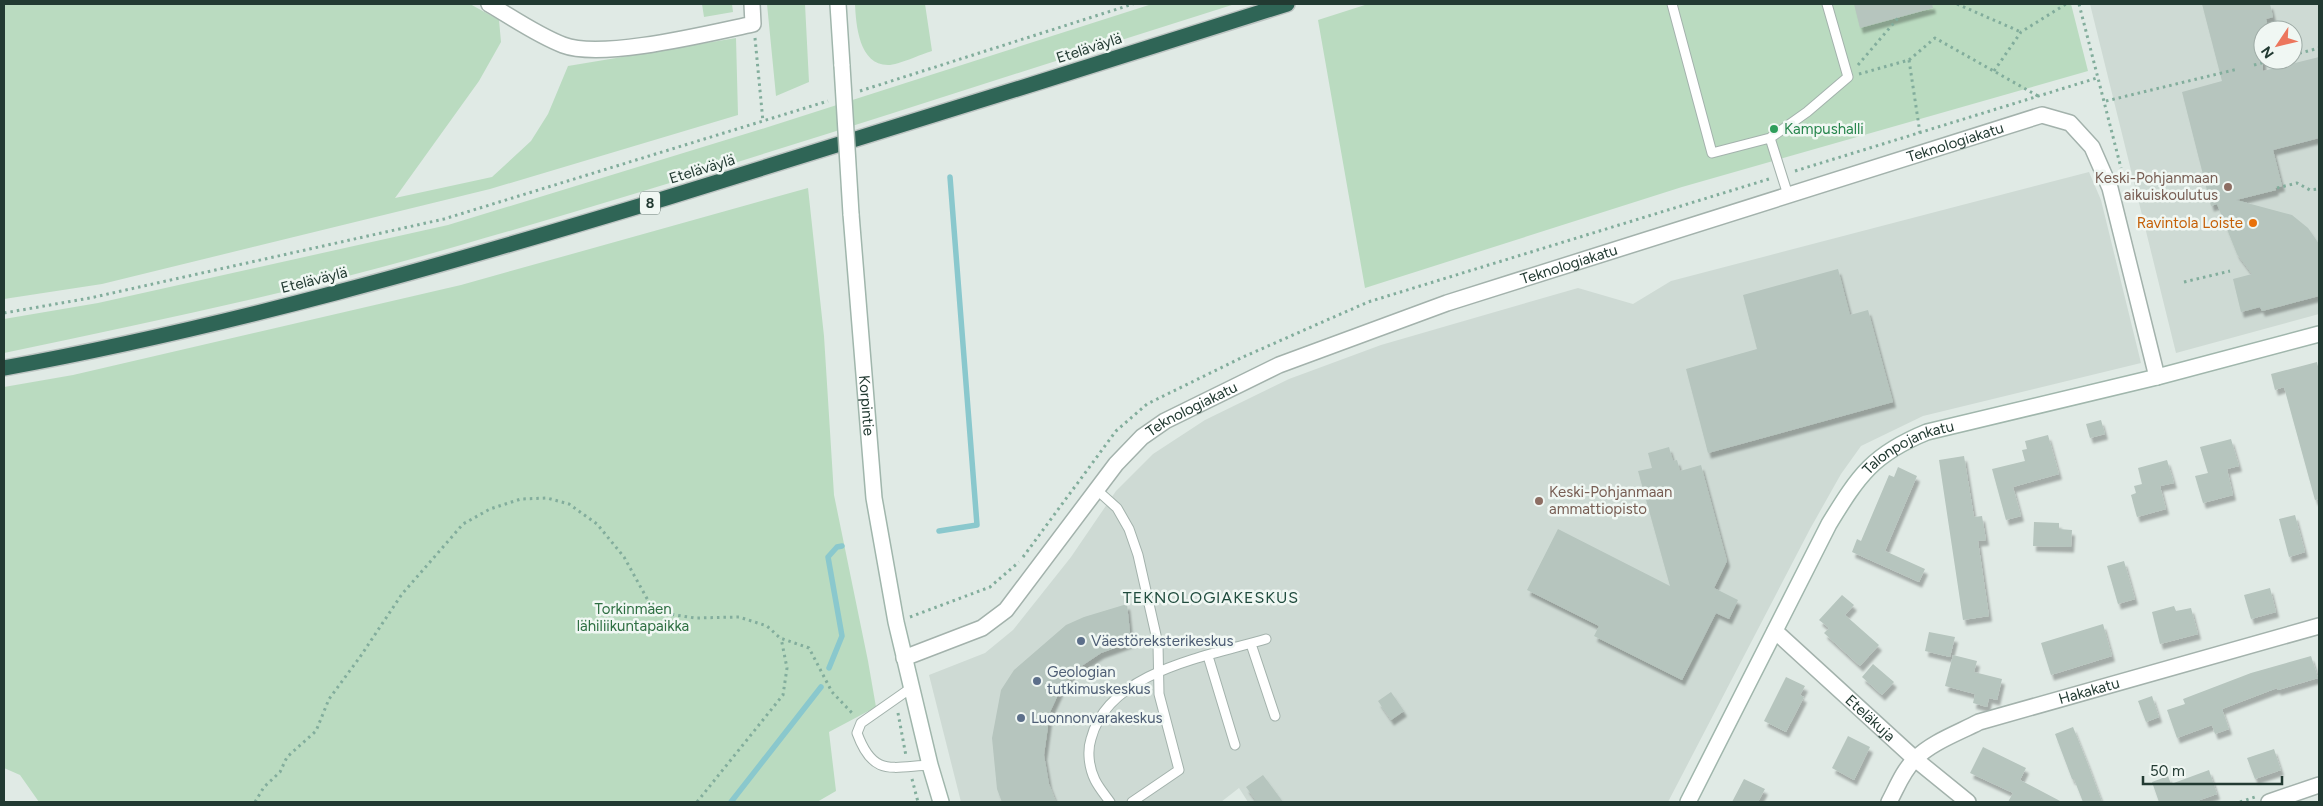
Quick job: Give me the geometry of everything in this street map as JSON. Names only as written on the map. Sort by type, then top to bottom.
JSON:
[{"type":"highway","name":"Eteläväylä","points":[[4,368],[210,325],[414,272],[802,157],[1287,4]]},
{"type":"street","points":[[490,4],[534,31],[565,46],[592,49],[686,38],[754,24],[752,4]]},
{"type":"street","name":"Korpintie","points":[[838,4],[851,214],[874,498],[904,658],[930,765],[942,802]]},
{"type":"street","name":"Teknologiakatu","points":[[904,658],[982,628],[1006,610],[1126,452],[1142,437],[1165,421],[1279,365],[1447,303],[2042,114],[2070,123],[2092,147],[2110,188],[2157,377]]},
{"type":"street","name":"Talonpojankatu","points":[[1688,802],[1829,524],[1851,488],[1885,452],[1902,442],[1928,432],[2157,377],[2319,334]]},
{"type":"street","name":"Hakakatu","points":[[1889,802],[1904,773],[1915,759],[1929,747],[1979,722],[2319,626]]},
{"type":"street","name":"Eteläkuja","points":[[1775,631],[1915,759],[1968,802]]},
{"type":"street","points":[[2270,802],[2319,785]]},
{"type":"lane","points":[[1672,4],[1712,153],[1770,138],[1807,112],[1848,77],[1827,4]]},
{"type":"lane","points":[[1770,138],[1788,195]]},
{"type":"lane","points":[[1097,490],[1117,508],[1129,529],[1138,555],[1158,644],[1159,694],[1179,770],[1132,802]]},
{"type":"lane","points":[[1110,802],[1095,779],[1090,764],[1089,744],[1100,714],[1118,698],[1158,671],[1266,639]]},
{"type":"lane","points":[[1251,644],[1275,716]]},
{"type":"lane","points":[[1208,656],[1235,746]]},
{"type":"lane","points":[[911,688],[860,724],[857,734],[871,761],[882,767],[930,765]]},
{"type":"path","points":[[858,92],[1133,4]]},
{"type":"path","points":[[1957,4],[2021,32]]},
{"type":"path","points":[[1994,71],[2021,32],[2066,4]]},
{"type":"path","points":[[1848,77],[1898,18]]},
{"type":"path","points":[[754,24],[763,122]]},
{"type":"path","points":[[1848,77],[1909,60],[1935,38],[2039,96]]},
{"type":"path","points":[[2303,52],[2319,48]]},
{"type":"path","points":[[1909,60],[1920,133]]},
{"type":"path","points":[[2106,101],[2238,68]]},
{"type":"path","points":[[4,312],[90,298],[444,219],[830,101]]},
{"type":"path","points":[[2277,188],[2297,183],[2310,190],[2319,189]]},
{"type":"path","points":[[2184,282],[2230,271]]},
{"type":"path","points":[[255,802],[264,787],[280,772],[287,757],[316,731],[329,699],[402,594],[464,524],[490,509],[520,499],[547,498],[569,504],[597,524],[624,557],[650,604],[669,614],[696,618],[739,617],[767,626],[780,638],[809,648],[832,692],[860,724]]},
{"type":"path","points":[[697,802],[783,695],[787,668],[780,638]]},
{"type":"shaded area","name":"Keski-Pohjanmaan aikuiskoulutus","points":[[2090,4],[2319,4],[2319,314],[2176,353]]},
{"type":"shaded area","name":"Keski-Pohjanmaan ammattiopisto","points":[[2089,172],[2101,200],[2141,363],[1923,416],[1861,446],[1841,474],[1810,529],[1668,802],[1248,802],[1239,788],[1221,802],[961,802],[929,675],[985,653],[1013,630],[1071,557],[1116,491],[1153,454],[1205,420],[1289,379],[1381,345],[1578,288],[1633,304],[1671,281]]},
{"type":"green space","points":[[4,4],[470,4],[499,20],[501,42],[479,81],[395,198],[492,177],[531,141],[548,114],[568,66],[736,38],[738,115],[490,189],[102,284],[4,299]]},
{"type":"green space","points":[[702,4],[732,4],[733,12],[704,17]]},
{"type":"green space","points":[[767,4],[805,4],[809,82],[776,96]]},
{"type":"green space","points":[[855,4],[925,4],[932,51],[893,65],[878,63],[865,51],[861,42],[856,22]]},
{"type":"green space","points":[[1152,4],[1235,4],[752,158],[405,261],[291,290],[4,353],[4,319],[98,303],[448,225],[765,128]]},
{"type":"green space","points":[[1368,4],[2071,4],[2088,71],[1682,187],[1365,288],[1318,20]]},
{"type":"green space","name":"Torkinmäen lähiliikuntapaikka","points":[[808,188],[824,336],[834,495],[876,707],[829,732],[836,791],[817,802],[39,802],[20,775],[4,768],[4,387],[73,375],[461,285]]},
{"type":"building","points":[[1854,4],[1932,4],[1933,8],[1860,28]]},
{"type":"building","points":[[2202,4],[2270,4],[2273,17],[2266,20],[2253,20],[2253,70],[2303,70],[2303,61],[2319,57],[2319,138],[2273,150],[2282,186],[2275,188],[2276,190],[2236,200],[2292,215],[2308,228],[2319,244],[2319,296],[2262,311],[2260,307],[2241,312],[2233,279],[2252,274],[2237,254],[2217,204],[2211,206],[2182,92],[2222,81]]},
{"type":"building","points":[[1838,269],[1850,315],[1868,310],[1893,402],[1708,453],[1686,369],[1757,349],[1743,295]]},
{"type":"building","points":[[2317,362],[2319,371],[2319,499],[2315,500],[2284,387],[2275,390],[2271,374]]},
{"type":"building","points":[[2101,420],[2105,434],[2090,438],[2086,424]]},
{"type":"building","points":[[2048,435],[2059,474],[2013,487],[2021,516],[2006,520],[1992,469],[2025,461],[2022,450],[2027,449],[2025,441]]},
{"type":"building","points":[[2231,439],[2239,466],[2227,469],[2233,495],[2203,503],[2195,476],[2208,473],[2200,447]]},
{"type":"building","points":[[1669,447],[1673,461],[1677,460],[1680,471],[1701,465],[1727,561],[1714,588],[1738,600],[1729,619],[1716,613],[1682,680],[1594,636],[1599,626],[1527,590],[1558,529],[1670,586],[1638,471],[1652,468],[1648,453]]},
{"type":"building","points":[[1964,456],[1974,517],[1982,516],[1986,540],[1978,541],[1989,616],[1963,620],[1939,460]]},
{"type":"building","points":[[2167,460],[2174,483],[2160,486],[2166,509],[2137,517],[2131,495],[2136,493],[2134,486],[2142,484],[2138,468]]},
{"type":"building","points":[[1898,467],[1917,476],[1885,551],[1925,569],[1919,582],[1852,552],[1857,539],[1861,541],[1889,475],[1894,477]]},
{"type":"building","points":[[2295,515],[2305,552],[2289,557],[2279,519]]},
{"type":"building","points":[[2034,522],[2059,523],[2059,529],[2072,530],[2071,547],[2033,546]]},
{"type":"building","points":[[2124,561],[2135,599],[2118,604],[2107,566]]},
{"type":"building","points":[[2270,588],[2276,612],[2251,619],[2244,595]]},
{"type":"building","points":[[1842,595],[1854,605],[1845,615],[1879,645],[1860,666],[1824,633],[1829,628],[1819,620]]},
{"type":"building","points":[[1127,604],[1131,642],[1101,653],[1074,671],[1063,684],[1050,712],[1044,755],[1049,784],[1056,802],[1002,802],[997,789],[992,738],[1001,690],[1014,670],[1066,625],[1084,617]]},
{"type":"building","points":[[2174,606],[2176,611],[2191,608],[2198,634],[2160,644],[2152,612]]},
{"type":"building","points":[[2103,624],[2112,656],[2051,675],[2041,643]]},
{"type":"building","points":[[1929,632],[1955,637],[1950,657],[1925,651]]},
{"type":"building","points":[[1953,655],[1977,661],[1974,672],[2002,679],[1997,700],[1989,698],[1987,707],[1973,703],[1975,694],[1945,686]]},
{"type":"building","points":[[2311,656],[2318,678],[2278,690],[2277,688],[2222,709],[2229,729],[2215,734],[2212,725],[2177,738],[2167,710],[2185,704],[2183,699],[2251,673]]},
{"type":"building","points":[[1873,664],[1894,682],[1882,695],[1862,677]]},
{"type":"building","points":[[1786,677],[1805,686],[1800,695],[1804,697],[1786,732],[1764,721]]},
{"type":"building","points":[[1391,692],[1404,711],[1391,720],[1378,701]]},
{"type":"building","points":[[2152,696],[2159,717],[2146,722],[2138,701]]},
{"type":"building","points":[[2073,727],[2102,802],[2083,802],[2074,779],[2072,779],[2055,734]]},
{"type":"building","points":[[1848,736],[1870,747],[1854,780],[1832,768]]},
{"type":"building","points":[[1983,747],[2026,768],[2020,780],[2062,802],[2008,802],[2013,793],[1970,773]]},
{"type":"building","points":[[2274,749],[2281,770],[2255,779],[2247,758]]},
{"type":"building","points":[[2209,770],[2217,794],[2194,802],[2159,802],[2152,782],[2168,776],[2171,784]]},
{"type":"building","points":[[1263,775],[1283,802],[1257,802],[1246,787]]},
{"type":"building","points":[[1744,779],[1765,789],[1758,802],[1732,802]]},
{"type":"waterway","points":[[939,531],[977,525],[950,177]]},
{"type":"waterway","points":[[829,668],[842,636],[828,557],[837,547],[842,546]]},
{"type":"waterway","points":[[731,802],[821,687]]},
{"type":"place","name":"Kampushalli","points":[[1774,129]]},
{"type":"place","name":"Keski-Pohjanmaan aikuiskoulutus","points":[[2228,187]]},
{"type":"place","name":"Ravintola Loiste","points":[[2253,223]]},
{"type":"place","name":"Keski-Pohjanmaan ammattiopisto","points":[[1539,501]]},
{"type":"place","name":"Väestöreksterikeskus","points":[[1081,641]]},
{"type":"place","name":"Geologian tutkimuskeskus","points":[[1037,681]]},
{"type":"place","name":"Luonnonvarakeskus","points":[[1021,718]]},
{"type":"district","name":"TEKNOLOGIAKESKUS","points":[[1211,597]]}]
